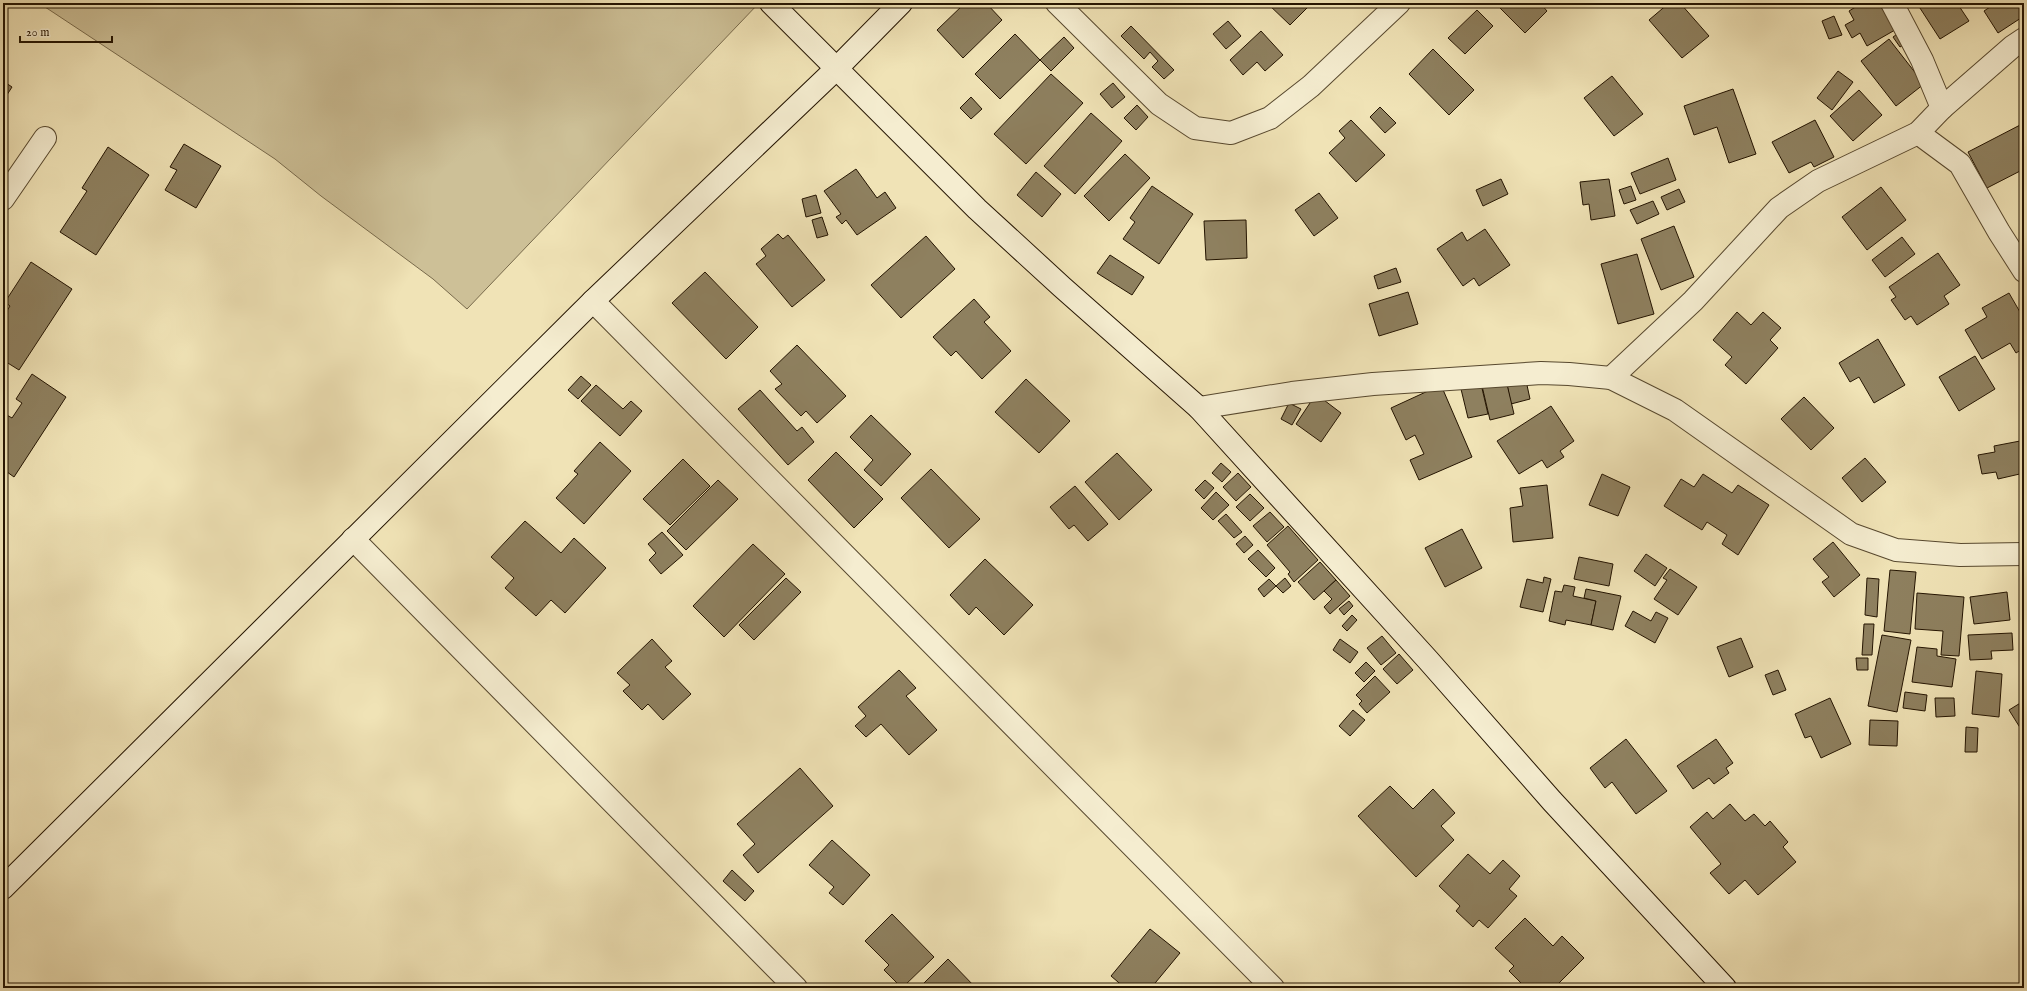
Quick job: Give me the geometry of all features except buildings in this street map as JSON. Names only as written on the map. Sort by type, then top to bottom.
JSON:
[{"type":"street","points":[[771,3],[1012,242],[1199,408],[1428,660],[1552,801],[1725,988]]},
{"type":"street","points":[[3,888],[593,301],[837,68],[901,3]]},
{"type":"street","points":[[1058,3],[1159,104],[1195,128],[1231,133],[1270,118],[1311,86],[1399,3]]},
{"type":"street","points":[[1892,3],[1922,60],[1942,108]]},
{"type":"street","points":[[1611,378],[1693,301],[1779,208],[1818,181],[1918,133],[1942,108],[2012,47],[2024,39]]},
{"type":"street","points":[[1918,133],[1960,164],[1999,232],[2024,271]]},
{"type":"street","points":[[3,199],[45,138]]},
{"type":"street","points":[[593,301],[1273,988]]},
{"type":"street","points":[[1199,408],[1292,393],[1373,384],[1541,373],[1611,378],[1675,410],[1851,534],[1896,550],[1960,556],[2024,554]]},
{"type":"street","points":[[353,539],[796,988]]},
{"type":"shaded area","points":[[39,3],[759,3],[467,309],[433,279],[321,196],[275,159]]}]
